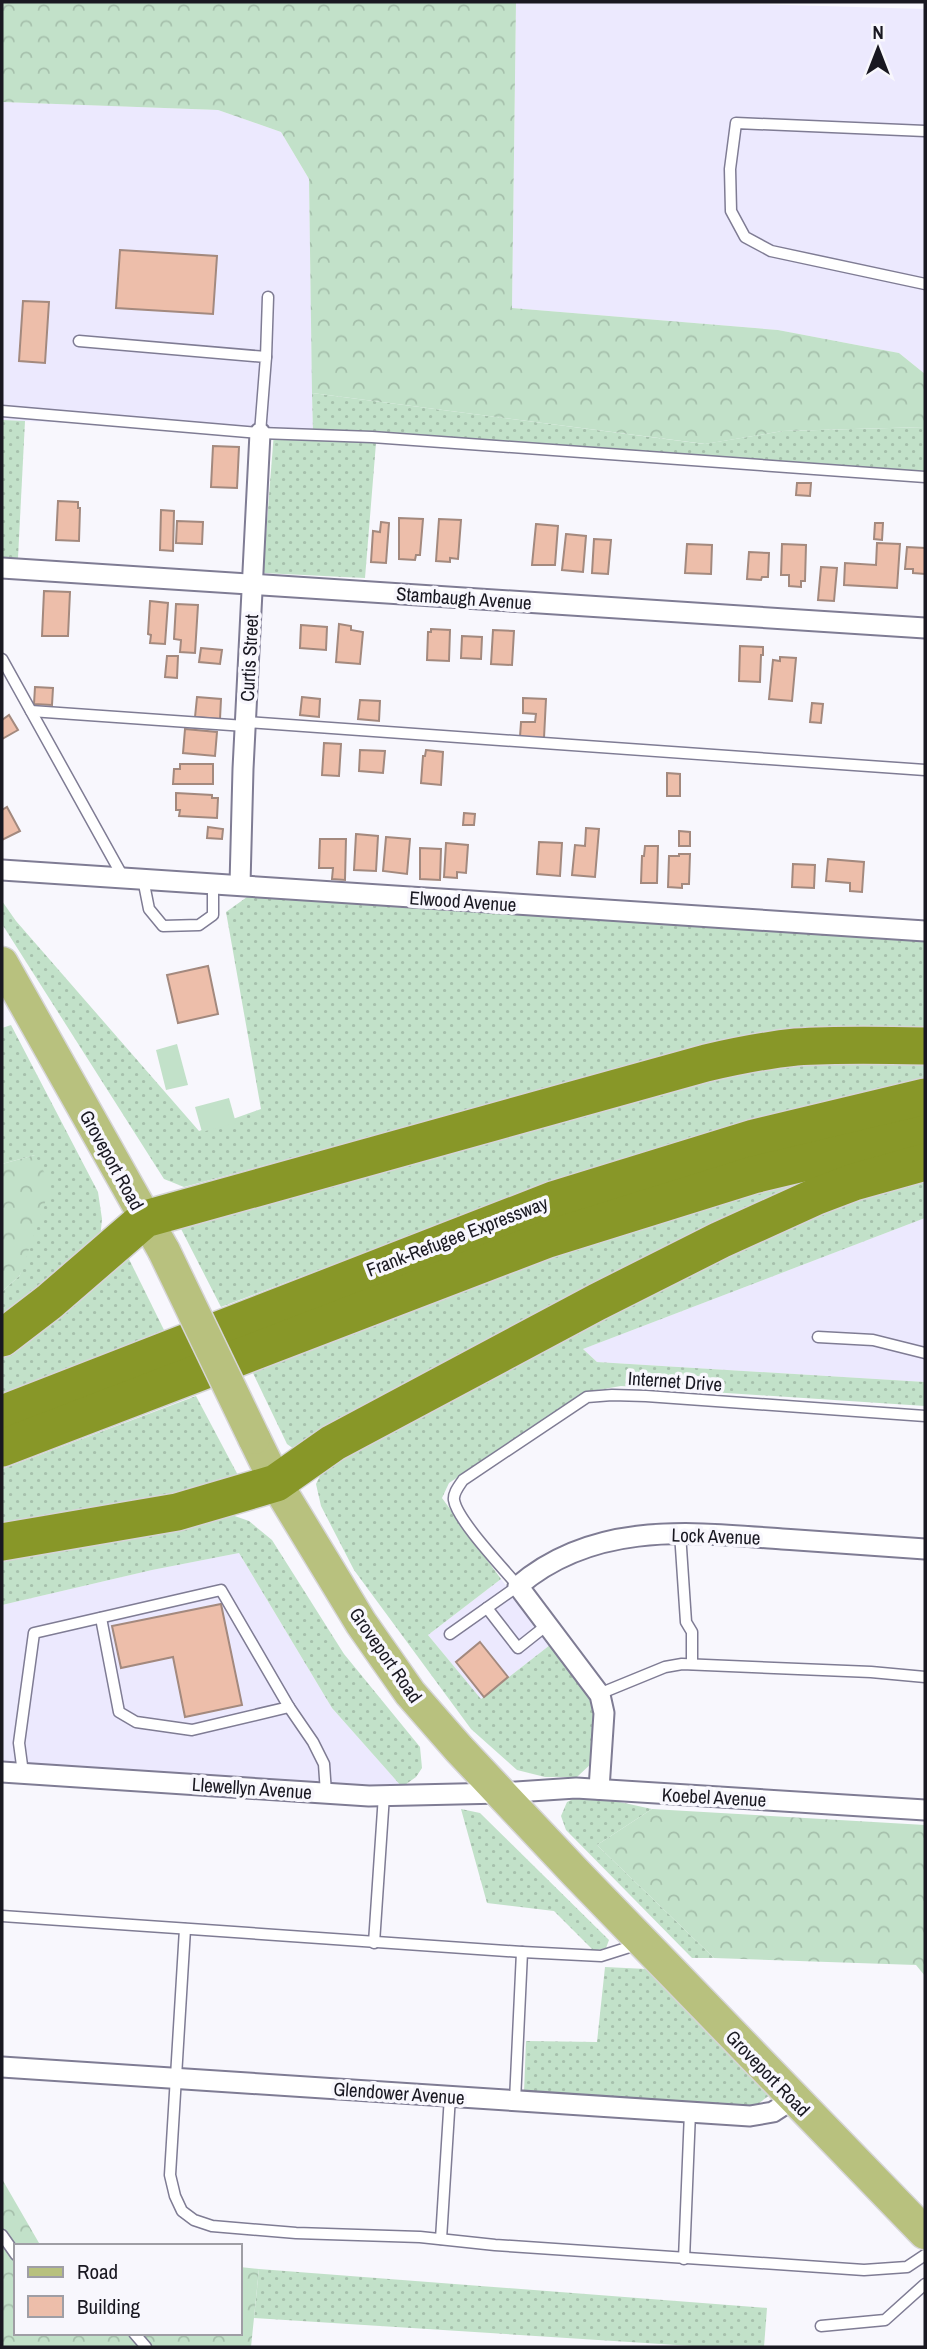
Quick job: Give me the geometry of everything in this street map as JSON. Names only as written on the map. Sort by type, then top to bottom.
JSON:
[{"type":"highway","points":[[2,1338],[145,1219],[706,1063],[794,1047],[925,1046]]},
{"type":"highway","name":"Frank-Refugee Expressway","points":[[2,1414],[553,1200],[754,1138],[925,1097]]},
{"type":"highway","name":"Frank-Refugee Expressway","points":[[2,1448],[548,1238],[754,1175],[925,1134]]},
{"type":"highway","points":[[2,1542],[177,1511],[276,1483],[333,1443],[597,1302],[720,1240],[854,1182],[925,1162]]},
{"type":"main road","name":"Groveport Road","points":[[2,963],[164,1251],[276,1483],[361,1623],[410,1693],[458,1749],[643,1943],[925,2233]]},
{"type":"street","name":"Curtis Street","points":[[240,884],[260,433]]},
{"type":"street","name":"Stambaugh Avenue","points":[[2,568],[925,628]]},
{"type":"street","name":"Elwood Avenue","points":[[2,870],[925,931]]},
{"type":"street","name":"Lock Avenue","points":[[518,1586],[539,1569],[590,1546],[621,1538],[680,1533],[925,1549]]},
{"type":"street","points":[[518,1586],[599,1694],[604,1713],[599,1789]]},
{"type":"street","name":"Llewellyn Avenue","points":[[2,1772],[326,1793],[502,1793]]},
{"type":"street","name":"Koebel Avenue","points":[[502,1793],[576,1788],[925,1810]]},
{"type":"street","name":"Glendower Avenue","points":[[2,2067],[762,2115],[773,2112],[793,2099]]},
{"type":"lane","points":[[925,131],[736,122],[730,169],[731,211],[745,237],[771,251],[925,284]]},
{"type":"lane","points":[[260,433],[268,297]]},
{"type":"lane","points":[[79,341],[266,357]]},
{"type":"lane","points":[[2,411],[260,433],[372,437],[925,477]]},
{"type":"lane","points":[[2,659],[123,877]]},
{"type":"lane","points":[[31,711],[925,770]]},
{"type":"lane","points":[[143,878],[149,909],[163,926],[200,925],[213,915],[213,882]]},
{"type":"lane","points":[[818,1337],[873,1340],[925,1353]]},
{"type":"lane","name":"Internet Drive","points":[[518,1586],[461,1517],[454,1502],[455,1493],[463,1480],[587,1397],[646,1396],[925,1416]]},
{"type":"lane","points":[[680,1533],[685,1622],[691,1632],[692,1664]]},
{"type":"lane","name":"Lock Avenue","points":[[450,1634],[518,1586]]},
{"type":"lane","points":[[23,1773],[19,1743],[34,1633],[222,1590],[289,1707],[313,1742],[324,1764],[326,1793]]},
{"type":"lane","points":[[487,1608],[518,1648],[547,1625]]},
{"type":"lane","points":[[102,1618],[119,1712],[136,1722],[192,1730],[289,1707]]},
{"type":"lane","points":[[599,1694],[665,1667],[692,1664],[925,1677]]},
{"type":"lane","points":[[374,1943],[384,1795]]},
{"type":"lane","points":[[2,1916],[374,1943],[601,1956],[643,1943]]},
{"type":"lane","points":[[185,1929],[170,2175],[182,2211],[194,2220],[212,2226],[253,2230],[441,2239],[684,2259],[864,2270],[907,2267],[925,2255]]},
{"type":"lane","points":[[515,2101],[522,1952]]},
{"type":"lane","points":[[441,2239],[450,2096]]},
{"type":"lane","points":[[684,2259],[690,2112]]},
{"type":"lane","points":[[2,2235],[14,2252]]},
{"type":"lane","points":[[821,2326],[884,2320],[925,2284]]},
{"type":"shaded area","points":[[516,2],[680,2],[925,9],[925,374],[899,353],[778,330],[512,308]]},
{"type":"shaded area","points":[[2,102],[218,110],[281,132],[309,179],[313,433],[2,420]]},
{"type":"shaded area","points":[[925,1218],[925,1382],[597,1362],[583,1349]]},
{"type":"shaded area","points":[[239,1553],[332,1708],[402,1787],[2,1763],[2,1605]]},
{"type":"shaded area","points":[[501,1579],[550,1645],[481,1699],[428,1635]]},
{"type":"green space","points":[[2,2],[516,2],[512,308],[778,330],[899,353],[925,374],[925,427],[783,431],[705,444],[312,393],[309,179],[281,132],[218,110],[2,102]]},
{"type":"green space","points":[[312,393],[704,444],[783,431],[925,427],[925,474],[719,459],[376,443],[365,578],[263,573],[274,432],[313,433]]},
{"type":"green space","points":[[2,420],[25,421],[18,558],[2,558]]},
{"type":"green space","points":[[254,892],[925,938],[925,1032],[561,1086],[184,1187],[164,1179],[2,924],[2,901],[16,921],[199,1131],[261,1109],[226,912]]},
{"type":"green space","points":[[11,1025],[98,1192],[102,1219],[100,1239],[2,1320],[2,1292],[20,1275],[35,1155],[2,1164],[2,1028]]},
{"type":"green space","points":[[177,1044],[188,1085],[166,1090],[156,1050]]},
{"type":"green space","points":[[925,1055],[925,1082],[804,1107],[536,1188],[221,1307],[178,1223],[749,1063]]},
{"type":"green space","points":[[229,1098],[236,1123],[202,1132],[195,1107]]},
{"type":"green space","points":[[35,1155],[51,1185],[20,1275],[2,1292],[2,1164]]},
{"type":"green space","points":[[881,1161],[294,1449],[287,1444],[252,1371],[535,1262],[778,1186]]},
{"type":"green space","points":[[925,1175],[925,1218],[583,1349],[597,1362],[925,1382],[925,1406],[621,1386],[586,1392],[449,1483],[442,1498],[501,1579],[428,1635],[481,1699],[550,1645],[592,1701],[597,1719],[594,1761],[577,1777],[545,1777],[517,1770],[471,1729],[354,1570],[321,1506],[316,1484],[332,1452],[707,1255]]},
{"type":"green space","points":[[127,1255],[164,1330],[2,1395],[2,1349]]},
{"type":"green space","points":[[196,1396],[240,1479],[152,1501],[2,1528],[2,1469]]},
{"type":"green space","points":[[229,1514],[249,1521],[272,1540],[344,1654],[420,1747],[422,1768],[416,1777],[402,1787],[332,1708],[239,1553],[2,1605],[2,1553]]},
{"type":"green space","points":[[592,1796],[652,1809],[597,1845],[714,1958],[692,1958],[566,1830],[561,1816],[567,1802],[577,1797]]},
{"type":"green space","points":[[461,1809],[480,1813],[609,1940],[606,1948],[594,1951],[554,1911],[487,1903]]},
{"type":"green space","points":[[652,1809],[925,1825],[925,1976],[916,1965],[714,1958],[597,1845]]},
{"type":"green space","points":[[605,1967],[647,1969],[770,2095],[755,2106],[524,2092],[526,2041],[597,2042]]},
{"type":"green space","points":[[2,2179],[39,2243],[47,2244],[14,2244],[14,2335],[242,2335],[242,2267],[259,2269],[251,2347],[2,2347]]},
{"type":"green space","points":[[259,2269],[767,2308],[764,2347],[708,2347],[254,2318]]},
{"type":"building","points":[[120,250],[217,256],[213,314],[116,308]]},
{"type":"building","points":[[23,301],[49,302],[45,363],[19,361]]},
{"type":"building","points":[[213,446],[239,447],[237,488],[211,487]]},
{"type":"building","points":[[797,483],[811,483],[810,496],[796,495]]},
{"type":"building","points":[[58,501],[78,502],[79,541],[56,540]]},
{"type":"building","points":[[161,510],[174,511],[173,551],[160,550]]},
{"type":"building","points":[[399,518],[423,519],[420,555],[416,555],[415,560],[399,559]]},
{"type":"building","points":[[439,519],[461,520],[458,559],[450,558],[450,562],[436,561]]},
{"type":"building","points":[[177,521],[203,522],[202,544],[176,543]]},
{"type":"building","points":[[381,522],[389,523],[386,563],[371,562],[373,531],[380,532]]},
{"type":"building","points":[[875,523],[883,523],[882,540],[874,539]]},
{"type":"building","points":[[536,524],[558,526],[555,565],[532,565]]},
{"type":"building","points":[[566,534],[586,536],[583,572],[562,570]]},
{"type":"building","points":[[594,539],[611,540],[608,574],[592,573]]},
{"type":"building","points":[[877,543],[900,544],[897,588],[844,585],[845,563],[876,565]]},
{"type":"building","points":[[687,544],[712,545],[711,574],[685,573]]},
{"type":"building","points":[[782,544],[806,545],[805,581],[801,581],[801,587],[789,586],[789,575],[781,575]]},
{"type":"building","points":[[907,547],[925,548],[925,574],[905,569]]},
{"type":"building","points":[[749,552],[769,553],[768,577],[762,577],[761,580],[747,579]]},
{"type":"building","points":[[821,567],[837,568],[834,601],[818,600]]},
{"type":"building","points":[[44,591],[70,592],[68,636],[42,636]]},
{"type":"building","points":[[150,601],[168,603],[165,644],[150,643]]},
{"type":"building","points":[[176,604],[198,605],[195,653],[180,652],[181,640],[174,639]]},
{"type":"building","points":[[339,624],[363,632],[360,664],[336,662]]},
{"type":"building","points":[[301,625],[327,627],[326,650],[300,648]]},
{"type":"building","points":[[431,629],[450,630],[449,661],[427,660],[428,632],[431,632]]},
{"type":"building","points":[[493,630],[514,631],[512,665],[491,664]]},
{"type":"building","points":[[462,636],[482,637],[481,659],[461,658]]},
{"type":"building","points":[[740,646],[763,647],[760,682],[739,681]]},
{"type":"building","points":[[201,648],[222,650],[220,664],[199,662]]},
{"type":"building","points":[[167,656],[178,656],[177,678],[165,677]]},
{"type":"building","points":[[780,657],[796,658],[792,701],[769,699],[773,660],[780,661]]},
{"type":"building","points":[[35,687],[53,688],[52,705],[34,704]]},
{"type":"building","points":[[197,697],[221,699],[220,719],[195,717]]},
{"type":"building","points":[[302,697],[320,699],[319,717],[300,715]]},
{"type":"building","points":[[523,698],[546,699],[544,738],[520,737],[521,722],[535,722],[536,714],[523,713]]},
{"type":"building","points":[[360,700],[380,701],[379,721],[358,719]]},
{"type":"building","points":[[812,703],[823,704],[821,723],[810,722]]},
{"type":"building","points":[[9,715],[18,730],[2,739],[2,720]]},
{"type":"building","points":[[185,729],[217,732],[215,756],[183,753]]},
{"type":"building","points":[[324,743],[341,744],[339,776],[322,775]]},
{"type":"building","points":[[360,750],[385,751],[383,773],[359,771]]},
{"type":"building","points":[[426,750],[443,752],[441,785],[421,783]]},
{"type":"building","points":[[180,764],[213,764],[213,784],[173,784],[174,769],[180,769]]},
{"type":"building","points":[[667,773],[680,774],[680,796],[667,796]]},
{"type":"building","points":[[176,793],[212,795],[212,798],[218,798],[217,818],[179,816],[180,810],[176,810]]},
{"type":"building","points":[[7,807],[20,831],[2,840],[2,810]]},
{"type":"building","points":[[464,813],[475,814],[474,825],[463,825]]},
{"type":"building","points":[[208,827],[223,829],[222,839],[207,838]]},
{"type":"building","points":[[586,828],[599,829],[595,877],[572,875],[575,845],[585,846]]},
{"type":"building","points":[[679,831],[690,832],[690,846],[679,846]]},
{"type":"building","points":[[356,834],[378,836],[376,871],[354,870]]},
{"type":"building","points":[[386,837],[410,839],[407,874],[383,871]]},
{"type":"building","points":[[320,839],[346,839],[345,880],[332,879],[333,868],[319,868]]},
{"type":"building","points":[[539,842],[562,843],[560,876],[537,874]]},
{"type":"building","points":[[446,843],[468,845],[466,873],[457,872],[457,878],[444,877]]},
{"type":"building","points":[[645,846],[658,846],[657,883],[641,883]]},
{"type":"building","points":[[420,848],[441,849],[440,880],[420,879]]},
{"type":"building","points":[[690,854],[689,884],[682,884],[682,888],[668,887],[669,856]]},
{"type":"building","points":[[828,859],[864,862],[862,892],[850,891],[850,883],[826,881]]},
{"type":"building","points":[[793,864],[815,865],[814,888],[792,887]]},
{"type":"building","points":[[208,966],[218,1014],[178,1023],[167,975]]},
{"type":"building","points":[[221,1604],[242,1705],[185,1717],[173,1657],[121,1668],[112,1626]]},
{"type":"building","points":[[480,1642],[508,1677],[484,1697],[456,1662]]}]
